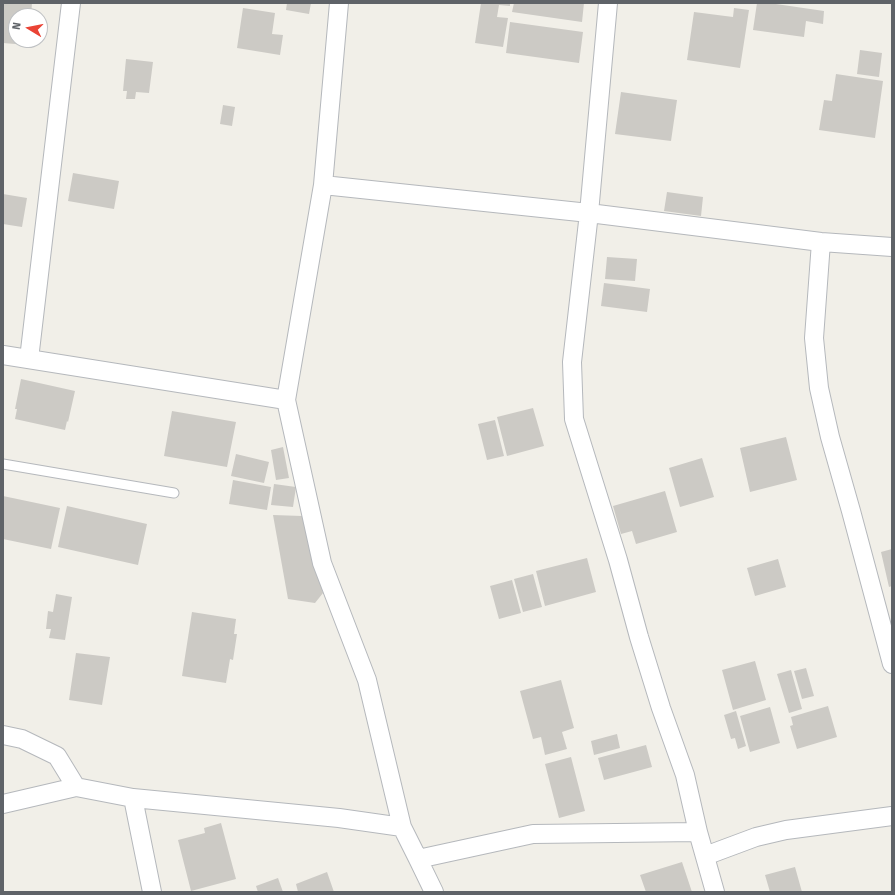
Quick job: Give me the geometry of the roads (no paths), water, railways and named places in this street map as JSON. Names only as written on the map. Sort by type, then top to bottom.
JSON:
[{"type":"street","points":[[29,359],[71,3]]},
{"type":"street","points":[[339,3],[324,185],[286,400],[322,563],[367,680],[402,827],[434,892]]},
{"type":"street","points":[[608,3],[589,213],[572,362],[574,419],[618,560],[661,708],[685,775],[698,832],[715,892]]},
{"type":"street","points":[[324,185],[589,213],[821,242],[892,247]]},
{"type":"street","points":[[821,242],[814,338],[819,388],[830,437],[892,664]]},
{"type":"street","points":[[3,355],[286,400]]},
{"type":"street","points":[[3,735],[22,739],[57,756],[76,787]]},
{"type":"street","points":[[3,804],[76,787],[133,798],[339,818],[402,827]]},
{"type":"street","points":[[133,798],[152,892]]},
{"type":"street","points":[[705,856],[756,837],[786,830],[892,816]]},
{"type":"street","points":[[418,859],[533,834],[698,832]]},
{"type":"lane","points":[[3,464],[174,493]]}]
